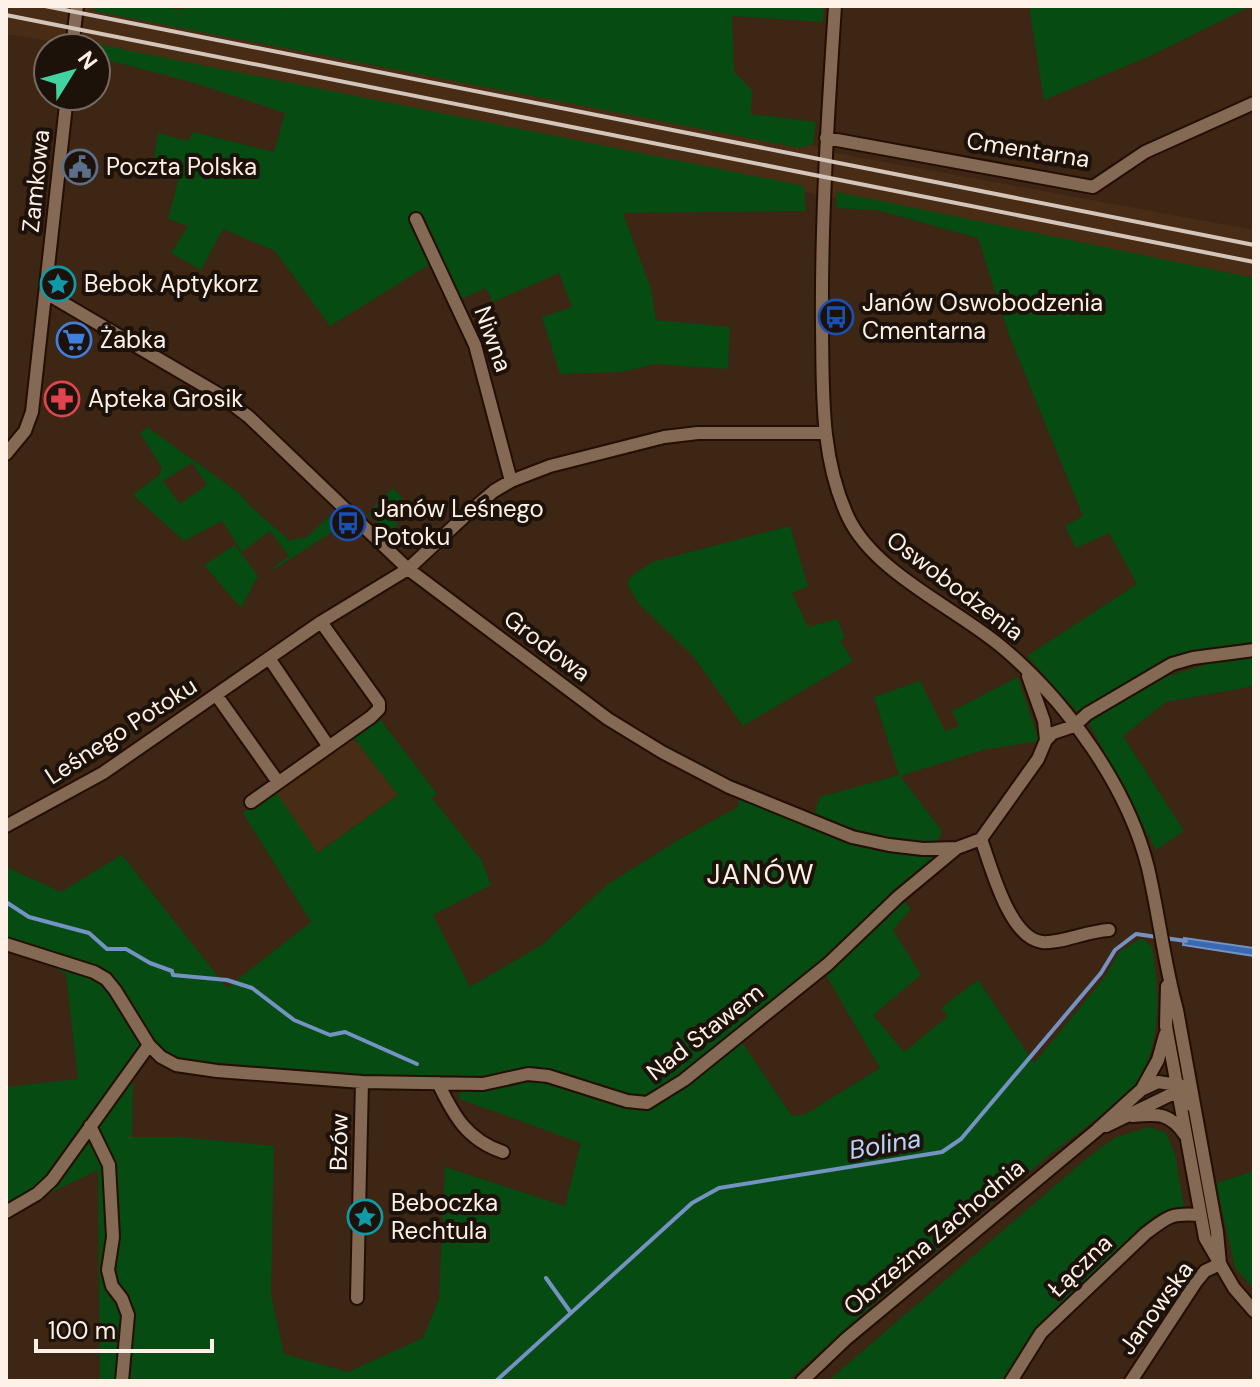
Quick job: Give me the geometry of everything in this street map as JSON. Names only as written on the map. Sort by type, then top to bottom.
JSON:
[{"type":"street","points":[[74,32],[77,6]]},
{"type":"street","name":"Oswobodzenia","points":[[835,6],[822,191],[825,433],[830,467],[855,530],[873,554],[975,626],[1026,669],[1074,726],[1113,783],[1137,831],[1148,868],[1167,975],[1177,1010],[1220,1264]]},
{"type":"street","name":"Cmentarna","points":[[826,138],[1093,187],[1145,152],[1254,103]]},
{"type":"street","name":"Zamkowa","points":[[6,454],[25,431],[32,412],[65,112]]},
{"type":"street","name":"Niwna","points":[[416,219],[475,345],[511,481]]},
{"type":"street","name":"Grodowa","points":[[46,293],[220,395],[249,417],[408,569],[608,719],[662,752],[729,787],[852,837],[900,846],[957,848],[981,839]]},
{"type":"street","name":"Leśnego Potoku","points":[[6,826],[103,773],[321,622],[408,569],[476,506],[511,481],[563,462],[664,437],[698,433],[825,433]]},
{"type":"street","points":[[251,802],[375,713],[379,703],[321,622]]},
{"type":"street","points":[[1050,736],[1074,726],[1087,714],[1172,664],[1254,650]]},
{"type":"street","points":[[269,658],[329,747]]},
{"type":"street","points":[[1026,669],[1050,736]]},
{"type":"street","name":"Leśnego Potoku","points":[[217,696],[278,782]]},
{"type":"street","points":[[1044,721],[1052,711],[1062,710]]},
{"type":"street","points":[[1062,710],[1038,759],[981,839],[1010,913],[1029,938],[1056,942],[1077,934],[1109,930]]},
{"type":"street","name":"Nad Stawem","points":[[6,944],[94,972],[106,979],[149,1045],[161,1057],[190,1067],[362,1082],[483,1084],[528,1074],[548,1076],[627,1101],[647,1103],[684,1080],[828,964],[898,897],[957,848]]},
{"type":"street","name":"Oswobodzenia","points":[[1167,975],[1166,1026],[1205,1238],[1234,1288],[1254,1311]]},
{"type":"street","name":"Oswobodzenia","points":[[1141,1090],[1158,1060],[1166,1026]]},
{"type":"street","points":[[6,1212],[37,1194],[52,1180],[149,1045]]},
{"type":"street","points":[[1141,1090],[1158,1082],[1177,1088],[1183,1082],[1187,1068]]},
{"type":"street","name":"Bzów","points":[[357,1298],[362,1082]]},
{"type":"street","points":[[438,1083],[465,1129],[484,1145],[503,1152]]},
{"type":"street","name":"Oswobodzenia","points":[[1177,1088],[1186,1095],[1195,1112]]},
{"type":"street","name":"Obrzeżna Zachodnia","points":[[1097,1130],[1172,1094],[1177,1088]]},
{"type":"street","name":"Obrzeżna Zachodnia","points":[[802,1381],[846,1339],[1141,1090]]},
{"type":"street","name":"Obrzeżna Zachodnia","points":[[1130,1116],[1156,1114],[1167,1117],[1178,1124],[1186,1138]]},
{"type":"street","points":[[90,1126],[109,1165],[113,1237],[108,1270],[112,1286],[122,1299],[128,1315],[122,1381]]},
{"type":"street","name":"Łączna","points":[[1011,1381],[1029,1349],[1052,1323],[1162,1220],[1179,1213],[1200,1215]]},
{"type":"street","name":"Janowska","points":[[1131,1381],[1196,1282],[1205,1271],[1220,1264]]},
{"type":"shaded area","points":[[6,6],[113,6],[799,141],[831,152],[1254,230],[1254,288],[939,218],[112,51],[112,32],[32,32],[32,38],[6,34]]},
{"type":"shaded area","points":[[353,737],[398,795],[317,853],[275,791]]},
{"type":"green space","points":[[95,6],[156,6],[183,10],[184,6],[273,6],[287,9],[287,6],[824,6],[823,22],[732,16],[734,72],[752,90],[751,114],[816,122],[813,144],[800,148],[94,11]]},
{"type":"green space","points":[[1029,6],[1251,6],[1150,56],[1044,100]]},
{"type":"green space","points":[[112,47],[804,186],[806,211],[623,213],[651,289],[656,320],[730,327],[728,369],[656,364],[621,372],[560,374],[542,317],[572,307],[559,273],[493,302],[486,288],[459,300],[432,263],[330,326],[275,251],[223,229],[201,270],[171,253],[188,226],[168,219],[181,170],[154,159],[158,133],[188,141],[193,132],[274,152],[285,113],[195,83],[112,61]]},
{"type":"green space","points":[[837,192],[1254,278],[1254,646],[1166,663],[1077,712],[1027,656],[1137,584],[1109,533],[1076,548],[1065,526],[1083,516],[1009,335],[978,238],[877,210],[836,208]]},
{"type":"green space","points":[[147,427],[239,493],[293,544],[290,540],[307,537],[333,513],[344,524],[275,569],[289,556],[270,531],[242,552],[222,521],[184,541],[133,495],[159,475],[162,468],[140,433]],"holes":[[[192,463],[207,485],[180,504],[163,481]]]},
{"type":"green space","points":[[393,488],[405,501],[390,515],[398,524],[388,534],[368,513]]},
{"type":"green space","points":[[790,526],[808,586],[792,593],[808,627],[837,619],[845,638],[840,640],[853,661],[743,726],[693,656],[639,604],[628,586],[629,578],[652,562]]},
{"type":"green space","points":[[235,545],[258,576],[241,608],[204,565]]},
{"type":"green space","points":[[1254,657],[1254,686],[1166,702],[1123,736],[1184,831],[1156,850],[1088,721],[1156,680],[1210,663]]},
{"type":"green space","points":[[1018,677],[1039,741],[983,750],[900,776],[942,831],[937,842],[888,840],[814,815],[820,797],[899,775],[874,697],[920,681],[945,731],[959,726],[952,711]]},
{"type":"green space","points":[[379,718],[437,794],[432,798],[482,861],[491,885],[433,915],[470,987],[542,945],[608,884],[738,807],[739,798],[876,851],[945,853],[952,862],[904,901],[911,909],[893,930],[921,975],[873,1015],[904,1052],[948,1016],[941,1008],[978,980],[1034,1063],[1105,977],[1120,951],[1142,938],[1152,947],[1157,994],[1154,1039],[1145,1069],[1148,1071],[1132,1092],[1048,1156],[903,1278],[788,1381],[100,1381],[98,1170],[6,1214],[6,1087],[78,1079],[66,974],[6,943],[6,867],[61,892],[122,855],[227,988],[311,922],[243,813],[275,791],[318,853],[398,795],[353,737]],"holes":[[[824,972],[880,1068],[806,1114],[792,1116],[741,1041]],[[149,1056],[193,1074],[434,1090],[469,1079],[457,1098],[581,1143],[565,1206],[445,1167],[439,1299],[423,1338],[348,1372],[284,1354],[271,1295],[274,1146],[179,1137],[132,1137],[133,1074]]]},
{"type":"green space","points":[[1149,1127],[1166,1133],[1175,1155],[1184,1207],[1166,1213],[1117,1253],[1007,1381],[828,1381],[1085,1160],[1114,1138]]},
{"type":"green space","points":[[1254,1171],[1254,1289],[1235,1268],[1216,1183]]},
{"type":"water","points":[[1184,938],[1254,948],[1254,956],[1183,945]]},
{"type":"waterway","points":[[6,902],[29,917],[89,933],[107,949],[126,949],[172,971],[173,975],[227,980],[252,988],[294,1020],[330,1035],[345,1032],[417,1064]]},
{"type":"waterway","name":"Bolina","points":[[496,1381],[692,1203],[719,1188],[942,1152],[961,1139],[1101,973],[1115,950],[1136,934],[1186,941]]},
{"type":"waterway","points":[[546,1278],[571,1313]]},
{"type":"railway","points":[[45,6],[1254,245]]},
{"type":"railway","points":[[6,15],[1254,262]]},
{"type":"place","name":"Poczta Polska","points":[[80,167]]},
{"type":"place","name":"Bebok Aptykorz","points":[[58,284]]},
{"type":"place","name":"Janów Oswobodzenia Cmentarna","points":[[836,317]]},
{"type":"place","name":"Żabka","points":[[74,340]]},
{"type":"place","name":"Apteka Grosik","points":[[62,399]]},
{"type":"place","name":"Janów Leśnego Potoku","points":[[348,523]]},
{"type":"place","name":"Beboczka Rechtula","points":[[365,1217]]},
{"type":"district","name":"JANÓW","points":[[761,874]]}]
